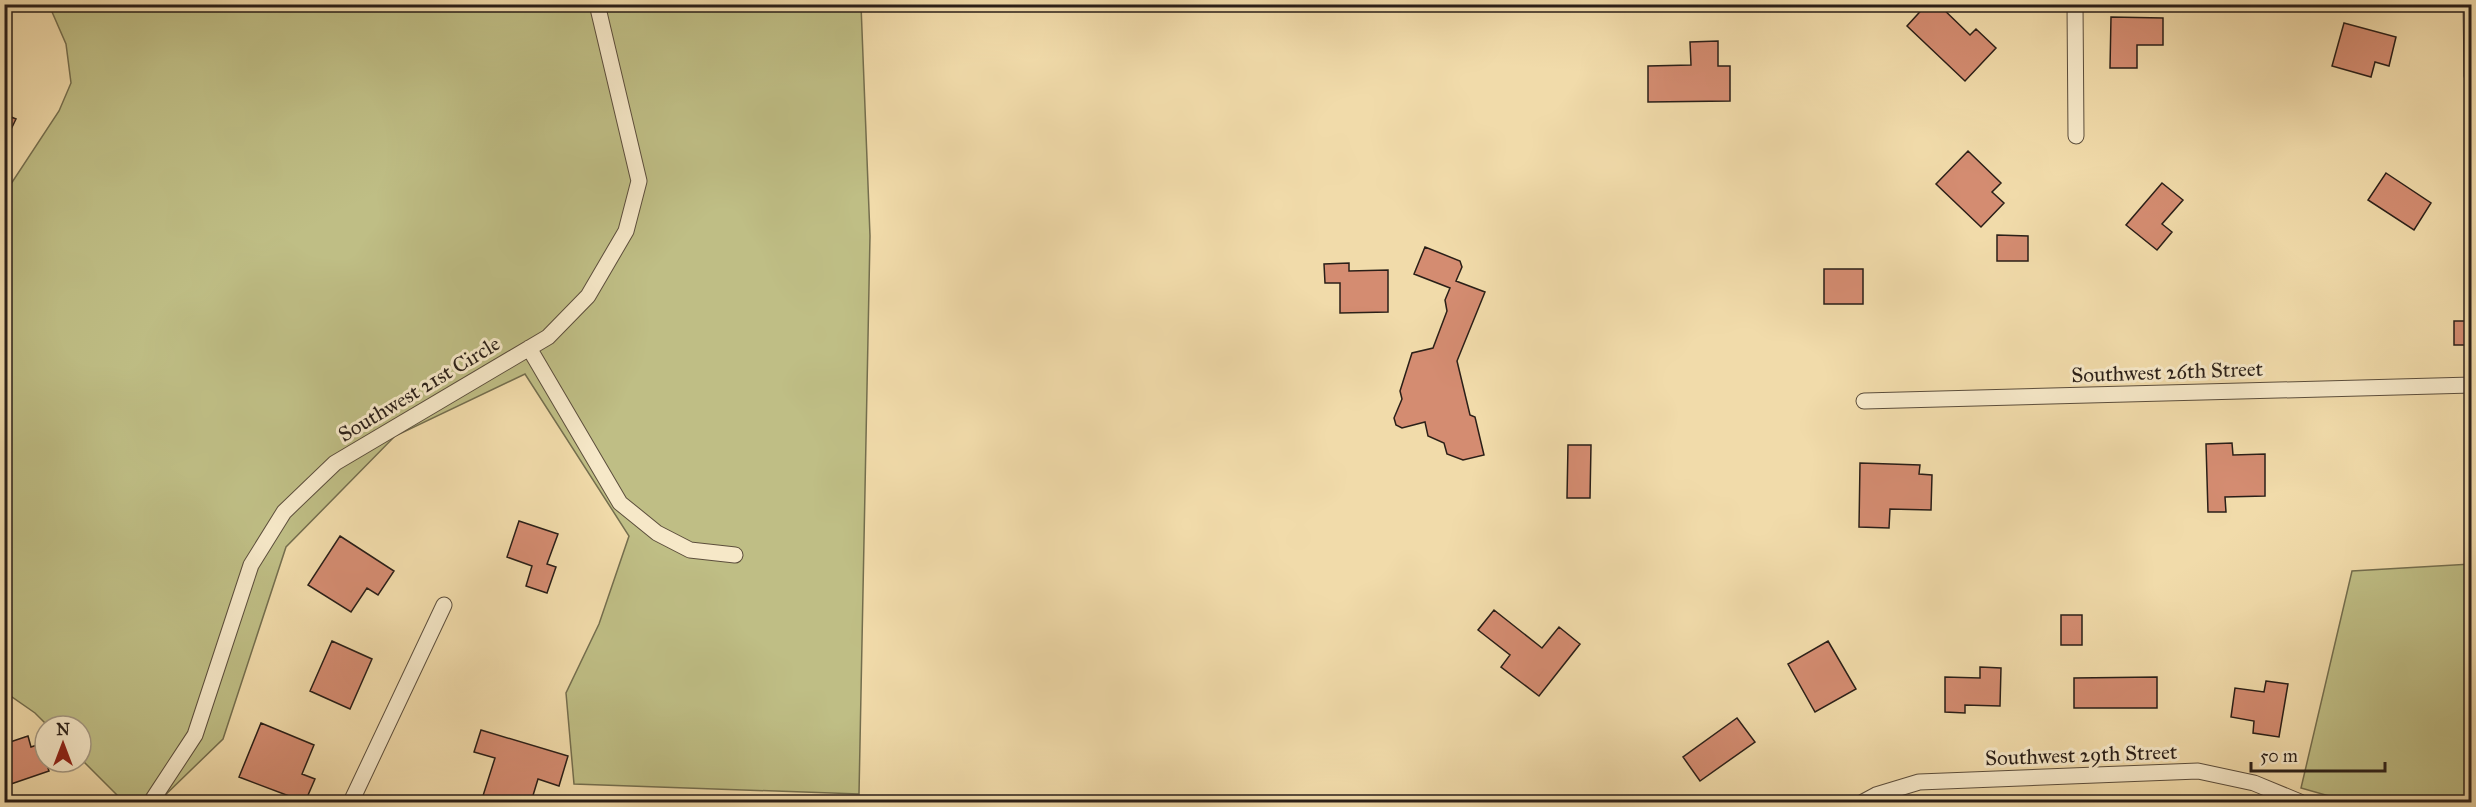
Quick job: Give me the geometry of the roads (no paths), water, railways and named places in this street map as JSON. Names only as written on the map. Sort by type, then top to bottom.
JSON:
[{"type":"street","name":"Southwest 21st Circle","points":[[151,802],[195,735],[251,565],[284,512],[335,463],[548,338],[588,297],[626,231],[639,182],[597,4]]},
{"type":"street","points":[[2075,4],[2076,136]]},
{"type":"street","points":[[2471,4],[2472,76]]},
{"type":"street","points":[[529,348],[620,503],[657,533],[690,550],[735,555]]},
{"type":"street","name":"Southwest 26th Street","points":[[1864,401],[2472,385]]},
{"type":"street","points":[[351,802],[444,605]]},
{"type":"street","name":"Southwest 29th Street","points":[[1863,802],[1876,795],[1919,782],[2198,771],[2254,783],[2300,802]]}]
